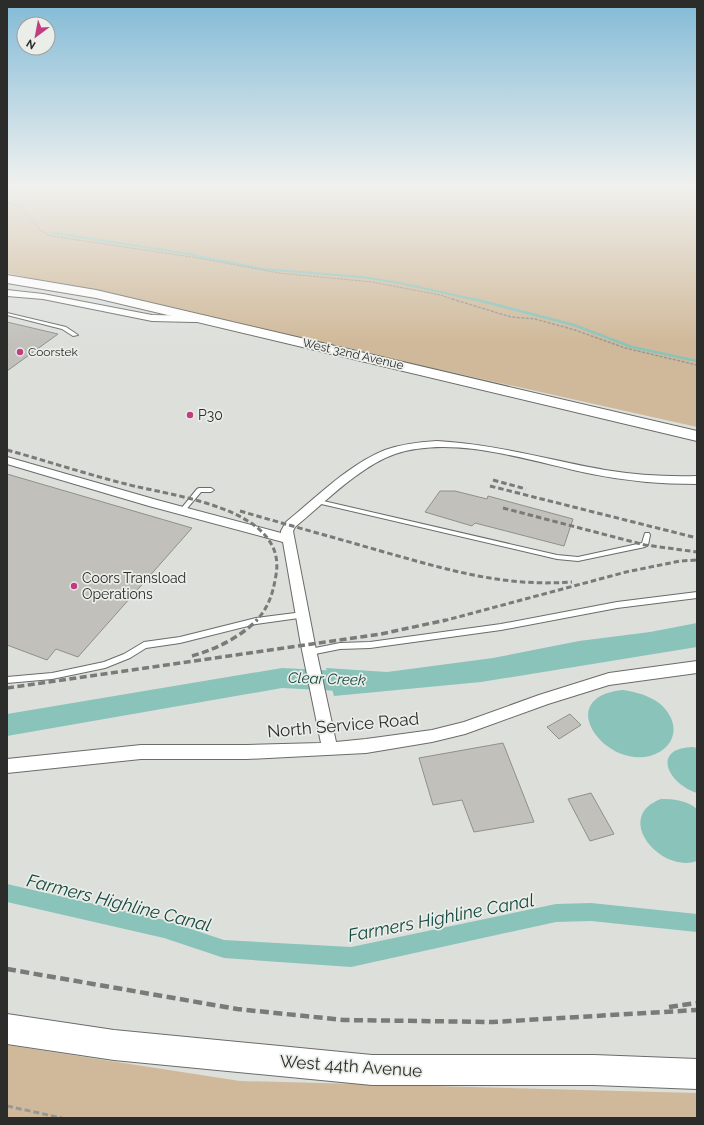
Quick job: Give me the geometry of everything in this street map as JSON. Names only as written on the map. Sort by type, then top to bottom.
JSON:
[{"type":"street","name":"West 32nd Avenue","points":[[7,280],[96,294],[208,319],[697,436]]},
{"type":"street","points":[[7,293],[54,298],[151,318],[176,320],[208,319]]},
{"type":"street","points":[[330,749],[287,539],[287,531],[290,525],[372,460],[404,447],[430,443],[475,447],[635,478],[697,480]]},
{"type":"street","points":[[7,460],[182,511],[287,539]]},
{"type":"street","name":"North Service Road","points":[[7,766],[141,752],[247,752],[366,746],[432,736],[465,728],[544,699],[609,679],[697,667]]},
{"type":"street","name":"West 44th Avenue","points":[[7,1029],[114,1045],[372,1070],[594,1070],[697,1074]]},
{"type":"lane","points":[[7,314],[64,328],[75,334]]},
{"type":"lane","points":[[182,511],[199,490],[211,490]]},
{"type":"lane","points":[[319,502],[557,557],[578,559],[645,545],[647,535]]},
{"type":"lane","points":[[311,657],[340,646],[370,645],[501,627],[618,605],[697,595]]},
{"type":"lane","points":[[7,680],[52,676],[105,665],[127,656],[144,646],[180,640],[256,621],[303,615]]},
{"type":"path","points":[[68,238],[198,258],[279,273],[372,282],[396,286],[440,295],[511,317],[535,319],[575,330],[625,348],[697,365]]},
{"type":"path","points":[[7,1106],[62,1118]]},
{"type":"shaded area","points":[[7,238],[697,238],[697,427],[7,273]]},
{"type":"shaded area","points":[[7,1045],[240,1081],[697,1093],[697,1118],[7,1118]]},
{"type":"water","name":"Clear Creek","points":[[697,623],[697,647],[481,682],[334,696],[326,668],[387,672],[493,658],[579,641],[650,632]]},
{"type":"water","points":[[623,690],[642,694],[655,700],[666,710],[671,718],[673,733],[671,740],[666,747],[659,752],[650,756],[633,757],[616,752],[603,742],[593,730],[588,717],[591,705],[602,695]]},
{"type":"water","points":[[693,747],[697,748],[697,793],[678,782],[671,774],[668,767],[668,759],[672,753],[680,749]]},
{"type":"water","points":[[661,799],[684,802],[697,809],[697,861],[683,863],[669,859],[657,852],[647,842],[641,830],[641,818],[647,807]]},
{"type":"building","name":"Coorstek","points":[[7,322],[58,334],[7,371]]},
{"type":"building","name":"Coors Transload Operations","points":[[7,474],[192,528],[78,657],[56,649],[47,660],[7,645]]},
{"type":"building","points":[[440,491],[455,491],[487,499],[488,496],[573,519],[564,546],[475,523],[472,526],[425,512]]},
{"type":"building","points":[[570,714],[581,725],[559,739],[547,727]]},
{"type":"building","points":[[503,743],[534,822],[474,832],[462,800],[433,805],[419,758]]},
{"type":"building","points":[[591,793],[614,834],[590,841],[568,799]]},
{"type":"waterway","points":[[89,238],[183,253],[263,269],[362,277],[400,283],[477,300]]},
{"type":"waterway","points":[[474,299],[574,325],[632,347],[697,361]]},
{"type":"waterway","name":"Clear Creek","points":[[7,725],[282,678],[359,682]]},
{"type":"waterway","name":"Farmers Highline Canal","points":[[7,893],[164,929],[224,949],[351,957],[556,913],[591,912],[697,923]]},
{"type":"railway","points":[[7,450],[126,484],[196,500],[222,508],[245,519],[264,534],[275,552],[276,575],[270,600],[256,621]]},
{"type":"railway","points":[[493,480],[526,489]]},
{"type":"railway","points":[[490,486],[697,538]]},
{"type":"railway","points":[[503,508],[645,545],[697,552]]},
{"type":"railway","points":[[240,511],[408,559],[476,576],[523,582],[572,582]]},
{"type":"railway","points":[[443,621],[626,572],[680,561],[697,560]]},
{"type":"railway","points":[[7,688],[381,634],[446,620]]},
{"type":"railway","points":[[192,656],[227,642],[243,632],[256,621]]},
{"type":"railway","points":[[7,969],[237,1009],[344,1020],[493,1022],[697,1010]]},
{"type":"railway","points":[[669,1007],[697,1003]]},
{"type":"place","name":"Coorstek","points":[[20,352]]},
{"type":"place","name":"P30","points":[[190,415]]},
{"type":"place","name":"Coors Transload Operations","points":[[74,586]]}]
